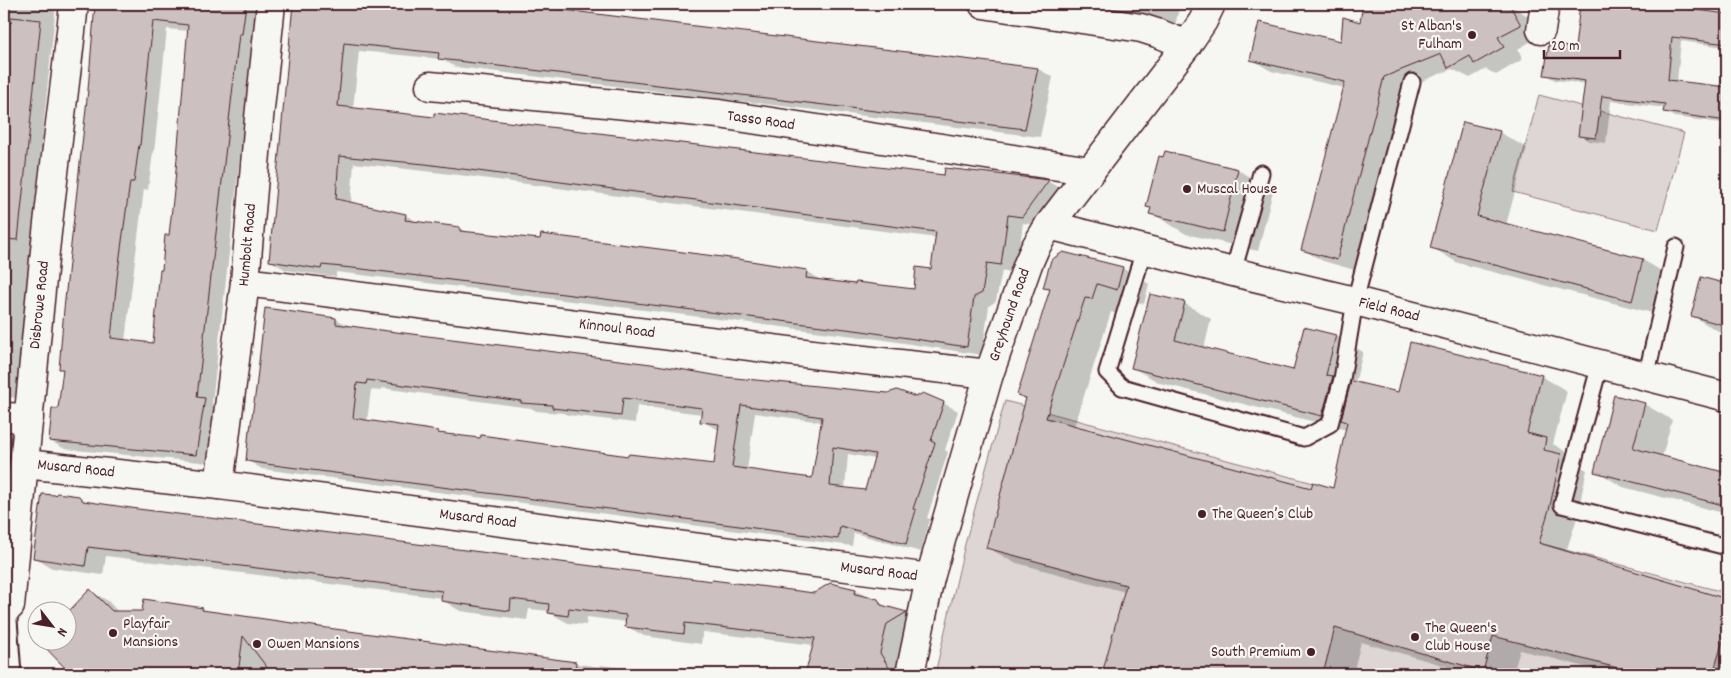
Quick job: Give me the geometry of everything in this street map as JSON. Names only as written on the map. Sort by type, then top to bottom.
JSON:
[{"type":"street","name":"Disbrowe Road","points":[[10,606],[25,464],[17,418],[41,289],[74,4]]},
{"type":"street","name":"Humbolt Road","points":[[219,485],[245,282],[271,4]]},
{"type":"street","points":[[983,4],[1077,11],[1141,28],[1186,45]]},
{"type":"street","name":"Greyhound Road","points":[[910,674],[930,578],[990,374],[1035,248],[1049,225],[1186,45],[1211,4]]},
{"type":"street","name":"Tasso Road","points":[[430,86],[719,114],[1091,171]]},
{"type":"street","name":"Field Road","points":[[1049,225],[1355,301],[1727,397]]},
{"type":"street","name":"Kinnoul Road","points":[[245,282],[818,355],[990,374]]},
{"type":"street","name":"Musard Road","points":[[25,464],[219,485],[930,578]]},
{"type":"lane","points":[[1144,250],[1107,372],[1122,387],[1304,438],[1330,424],[1342,379],[1355,301],[1412,82]]},
{"type":"lane","points":[[1233,272],[1261,173]]},
{"type":"lane","points":[[1646,377],[1676,247]]},
{"type":"lane","points":[[1600,364],[1562,505],[1727,546]]},
{"type":"lane","points":[[10,606],[9,620],[13,674]]},
{"type":"shaded area","points":[[1539,95],[1684,133],[1658,230],[1513,192]]},
{"type":"shaded area","name":"The Queen’s Club","points":[[1005,401],[1727,593],[1727,674],[935,674],[966,540]]},
{"type":"building","points":[[95,4],[246,4],[242,34],[239,34],[197,397],[205,398],[196,455],[49,441],[52,408],[58,409],[63,369],[59,369],[64,309],[88,90]],"holes":[[[153,21],[188,25],[175,182],[169,235],[165,235],[162,270],[160,270],[153,343],[111,338],[130,182],[134,182],[140,145]]]},
{"type":"building","points":[[293,4],[515,4],[1038,68],[1025,129],[438,59],[439,53],[344,43],[338,106],[434,117],[434,113],[944,175],[945,168],[1049,180],[1022,217],[1008,215],[1001,265],[987,263],[982,293],[974,297],[967,347],[862,331],[362,269],[322,265],[321,269],[269,261]],"holes":[[[339,156],[425,164],[936,232],[931,269],[916,267],[914,289],[856,282],[855,284],[806,278],[807,270],[738,259],[541,234],[540,239],[460,231],[460,227],[405,220],[406,214],[336,199]]]},
{"type":"building","points":[[1363,4],[1509,4],[1521,25],[1498,37],[1504,47],[1474,64],[1470,56],[1448,68],[1441,54],[1384,77],[1337,260],[1301,250],[1345,82],[1250,60],[1259,22],[1341,41],[1343,17],[1360,22]]},
{"type":"building","points":[[1580,4],[1653,4],[1727,14],[1727,44],[1672,37],[1668,80],[1727,87],[1727,121],[1663,112],[1665,104],[1602,96],[1596,138],[1578,136],[1585,81],[1544,75],[1549,44],[1575,48]]},
{"type":"building","points":[[11,17],[41,20],[18,240],[4,239],[4,23],[11,23]]},
{"type":"building","points":[[1463,122],[1500,131],[1477,216],[1643,259],[1632,301],[1430,248]]},
{"type":"building","name":"Muscal House","points":[[1165,151],[1238,169],[1223,232],[1149,214],[1151,208],[1146,207],[1159,156],[1163,157]]},
{"type":"building","name":"The Queen’s Club","points":[[1063,252],[1123,267],[1117,290],[1097,284],[1092,299],[1085,298],[1046,418],[1311,488],[1313,482],[1333,488],[1347,422],[1341,420],[1351,381],[1398,392],[1410,342],[1542,375],[1527,433],[1546,438],[1544,450],[1561,454],[1550,506],[1539,543],[1727,599],[1727,627],[1713,674],[1641,674],[1493,636],[1483,671],[1335,628],[1323,674],[1102,674],[1126,585],[986,548],[1026,398],[1017,395],[1050,289],[1043,288],[1051,260]]},
{"type":"building","points":[[1701,277],[1727,284],[1727,326],[1691,316]]},
{"type":"building","points":[[1150,294],[1185,302],[1175,340],[1293,370],[1304,327],[1336,335],[1326,375],[1333,376],[1322,416],[1131,368]]},
{"type":"building","points":[[265,308],[336,318],[336,324],[372,329],[651,364],[725,377],[888,393],[897,390],[916,397],[923,393],[944,402],[931,441],[935,443],[913,509],[916,510],[906,544],[840,526],[838,539],[246,461]],"holes":[[[367,380],[521,401],[521,403],[552,405],[552,408],[621,416],[623,398],[702,408],[700,422],[719,424],[714,464],[629,454],[628,456],[481,435],[480,438],[438,433],[438,431],[353,418],[357,383],[366,384]],[[741,405],[822,417],[812,478],[732,467]],[[833,447],[875,454],[865,490],[830,486]]]},
{"type":"building","points":[[1614,395],[1645,403],[1633,448],[1727,473],[1727,506],[1594,472]]},
{"type":"building","points":[[57,493],[79,496],[83,501],[138,509],[814,593],[830,583],[856,589],[855,594],[878,599],[881,605],[907,612],[887,624],[880,653],[893,674],[868,671],[861,674],[841,669],[840,674],[805,674],[815,638],[685,623],[684,634],[625,627],[626,615],[569,608],[568,616],[548,613],[549,604],[511,599],[510,611],[441,601],[442,591],[88,547],[85,566],[33,558],[42,494],[55,495]]},
{"type":"building","points":[[90,589],[112,611],[142,611],[144,599],[203,608],[202,610],[576,662],[575,674],[272,674],[243,636],[238,674],[71,674],[48,650],[78,650],[78,602]]},
{"type":"place","name":"St Alban's Fulham","points":[[1472,35]]},
{"type":"place","name":"Muscal House","points":[[1187,189]]},
{"type":"place","name":"The Queen’s Club","points":[[1202,514]]},
{"type":"place","name":"Playfair Mansions","points":[[113,633]]},
{"type":"place","name":"The Queen's Club House","points":[[1415,637]]},
{"type":"place","name":"Owen Mansions","points":[[257,644]]},
{"type":"place","name":"South Premium","points":[[1311,652]]}]
